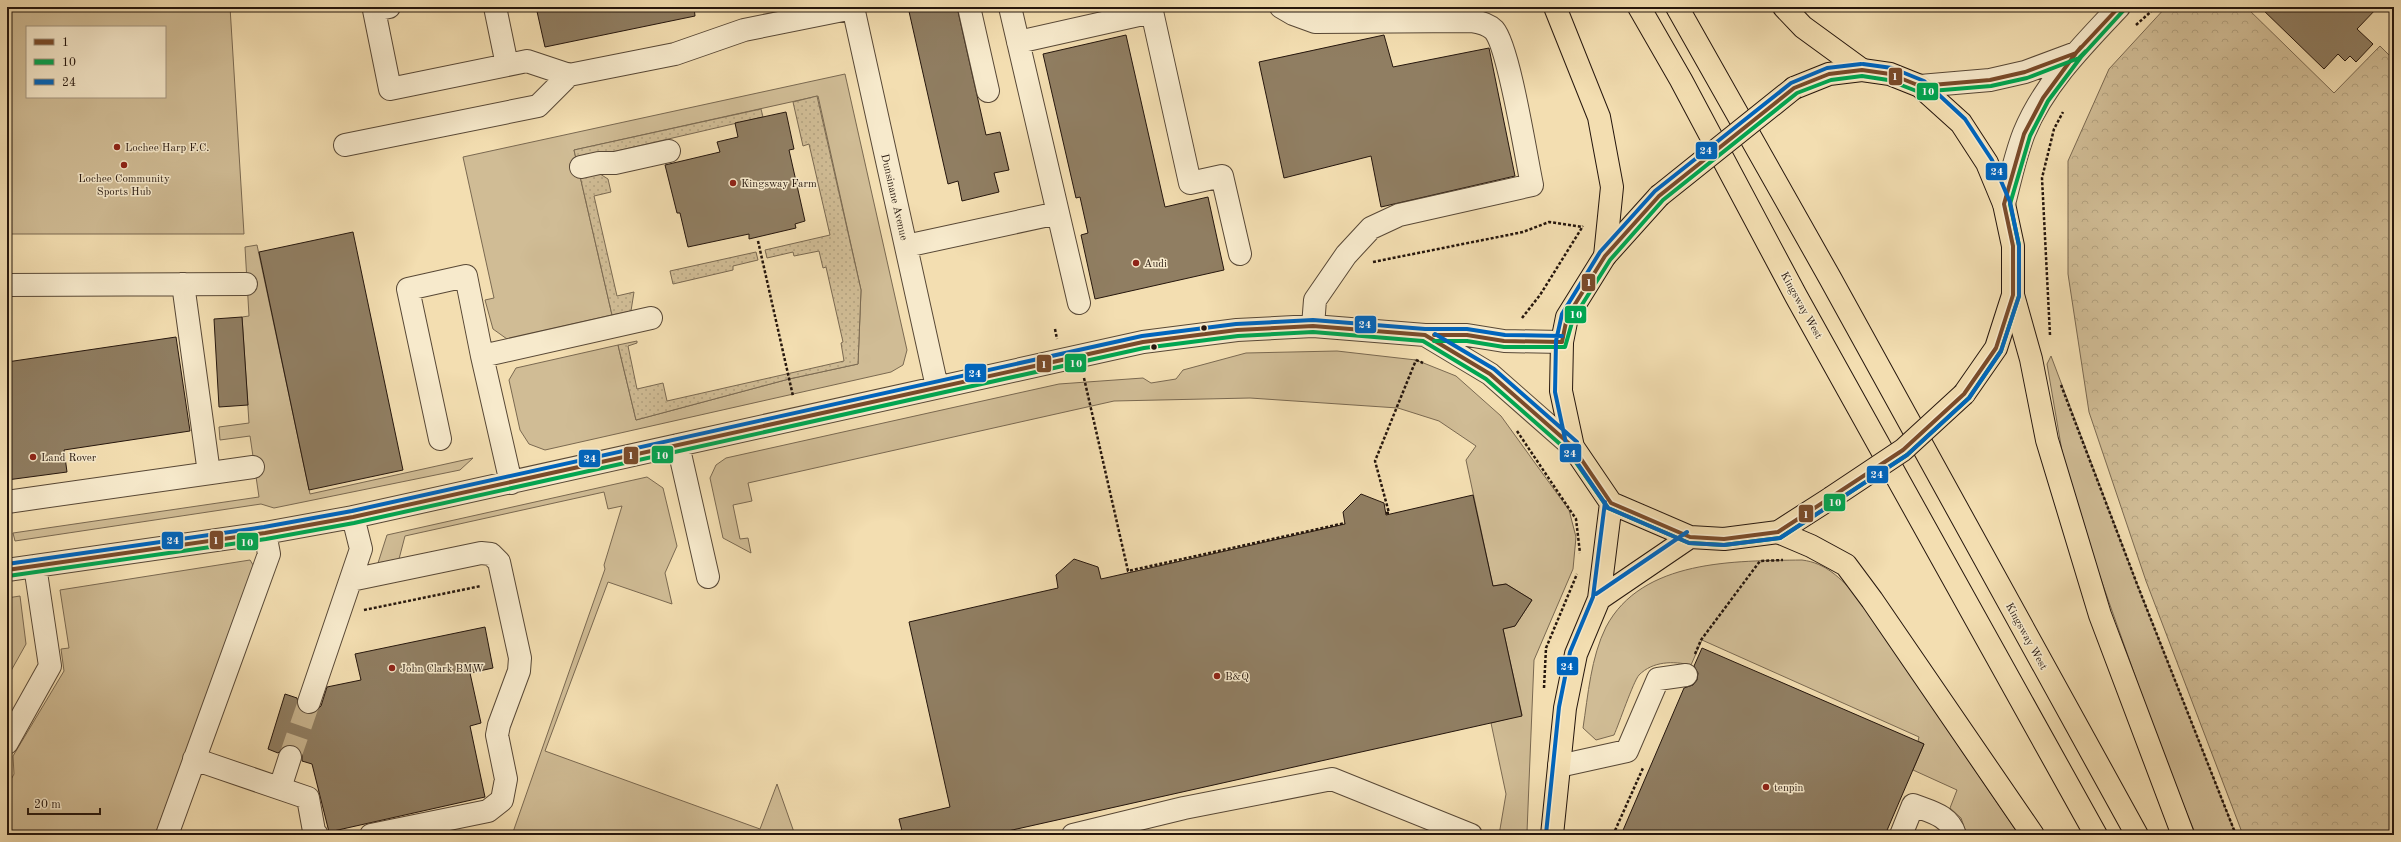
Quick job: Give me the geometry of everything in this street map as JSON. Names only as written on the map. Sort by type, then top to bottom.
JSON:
[{"type":"main road","points":[[1555,7],[1599,116],[1612,186],[1605,256]]},
{"type":"main road","name":"Kingsway West","points":[[1639,7],[1681,80],[1800,303],[2096,835]]},
{"type":"main road","name":"Kingsway West","points":[[1677,7],[1830,278],[2137,835]]},
{"type":"main road","points":[[1784,7],[1803,27],[1862,70]]},
{"type":"main road","points":[[2013,295],[1996,348],[1964,394],[1903,450],[1778,532],[1724,539],[1690,537],[1611,503],[1573,447],[1561,391],[1562,342],[1567,317],[1605,256],[1659,196],[1794,88],[1829,74],[1862,70],[1890,74],[1920,86],[1960,123],[1987,163],[2004,204],[2013,246],[2013,295],[2031,359],[2047,440],[2100,615],[2183,835]]},
{"type":"main road","points":[[1552,835],[1565,708],[1576,654],[1599,599],[1611,503]]},
{"type":"main road","points":[[1778,532],[1812,546],[1846,565],[1872,600],[2033,835]]},
{"type":"main road","points":[[1599,599],[1690,537]]},
{"type":"street","points":[[389,7],[374,10],[390,89],[527,61],[569,75],[675,54],[744,30],[853,8]]},
{"type":"street","points":[[495,7],[507,65]]},
{"type":"street","points":[[969,7],[988,91]]},
{"type":"street","points":[[1010,7],[1079,303]]},
{"type":"street","points":[[1281,7],[1293,14],[1314,22],[1472,21],[1483,23],[1494,30],[1501,46],[1510,82],[1532,186],[1399,215],[1385,220],[1371,228],[1346,254],[1315,300],[1313,326]]},
{"type":"street","points":[[2004,204],[2024,134],[2043,98],[2076,53],[2119,7]]},
{"type":"street","name":"Dunsinane Avenue","points":[[853,8],[937,387]]},
{"type":"street","points":[[1018,42],[1152,10],[1190,183],[1222,176],[1240,254]]},
{"type":"street","points":[[1920,86],[1990,80],[2025,72],[2076,53]]},
{"type":"street","points":[[345,145],[538,106],[569,75]]},
{"type":"street","points":[[581,167],[599,163],[616,163],[669,151]]},
{"type":"street","points":[[906,246],[1058,213]]},
{"type":"street","points":[[440,439],[408,289],[466,276],[482,356],[511,482]]},
{"type":"street","points":[[7,284],[246,284]]},
{"type":"street","points":[[183,284],[209,473]]},
{"type":"street","points":[[482,356],[651,318]]},
{"type":"street","points":[[7,570],[265,533],[353,517],[1061,358],[1143,342],[1237,330],[1313,326],[1425,335],[1467,335],[1504,341],[1562,342]]},
{"type":"street","points":[[1425,335],[1490,374],[1573,447]]},
{"type":"street","points":[[678,445],[708,577]]},
{"type":"street","points":[[7,502],[253,467]]},
{"type":"street","points":[[309,702],[361,549],[353,517]]},
{"type":"street","points":[[167,835],[269,554],[265,533]]},
{"type":"street","points":[[351,580],[481,553],[491,554],[499,562],[520,658],[519,670],[499,725],[497,735],[506,779],[502,800],[488,811],[370,835]]},
{"type":"street","points":[[7,743],[50,666],[35,566]]},
{"type":"street","points":[[1559,766],[1627,751],[1658,679],[1686,675]]},
{"type":"street","points":[[280,788],[290,757]]},
{"type":"street","points":[[194,759],[308,798],[314,831],[317,835]]},
{"type":"street","points":[[1073,835],[1184,808],[1332,779],[1471,835]]},
{"type":"street","points":[[1900,835],[1914,805],[1943,817],[1950,822],[1955,835]]},
{"type":"path","points":[[2132,28],[2156,7]]},
{"type":"path","points":[[2050,341],[2042,178],[2054,129],[2065,110]]},
{"type":"path","points":[[1504,341],[1540,295],[1586,221]]},
{"type":"path","points":[[1368,263],[1523,232],[1549,222],[1583,227]]},
{"type":"path","points":[[758,240],[798,418]]},
{"type":"path","points":[[1055,329],[1061,358]]},
{"type":"path","points":[[1386,513],[1389,512],[1383,484],[1375,461],[1425,335]]},
{"type":"path","points":[[1416,360],[1429,366]]},
{"type":"path","points":[[1078,379],[1084,378],[1128,571],[1345,522]]},
{"type":"path","points":[[2059,378],[2137,584],[2236,835]]},
{"type":"path","points":[[1516,428],[1576,519],[1580,560]]},
{"type":"path","points":[[1686,675],[1701,640],[1760,561],[1802,560],[1812,546]]},
{"type":"path","points":[[1543,694],[1546,648],[1578,572]]},
{"type":"path","points":[[338,616],[504,581]]},
{"type":"path","points":[[1613,835],[1647,761]]},
{"type":"green space","name":"Lochee Community Sports Hub","points":[[7,7],[230,7],[244,234],[7,234]]},
{"type":"green space","points":[[2166,7],[2246,7],[2334,93],[2380,46],[2394,60],[2394,835],[2243,835],[2146,581],[2089,412],[2068,274],[2068,161],[2109,69]]},
{"type":"green space","points":[[845,74],[907,350],[903,365],[891,372],[545,450],[529,444],[520,430],[509,380],[516,368],[618,345],[636,420],[789,379],[858,364],[861,290],[818,96],[574,150],[612,315],[507,339],[493,329],[485,300],[494,298],[463,157]]},
{"type":"green space","points":[[817,96],[861,290],[858,364],[789,379],[636,420],[618,345],[637,341],[637,343],[628,346],[637,389],[663,383],[667,401],[844,361],[841,343],[843,342],[826,267],[823,268],[819,251],[794,256],[793,252],[767,258],[765,250],[830,235],[809,144],[803,146],[793,102]]},
{"type":"green space","points":[[761,109],[763,117],[578,160],[608,179],[611,192],[594,196],[617,296],[634,292],[631,311],[612,315],[574,150]]},
{"type":"green space","points":[[257,245],[310,494],[473,458],[460,470],[274,508],[261,504],[15,541],[13,533],[259,497],[250,436],[220,440],[219,427],[249,423],[242,317],[249,316],[245,247]]},
{"type":"green space","points":[[756,252],[758,260],[733,266],[733,270],[673,284],[670,271]]},
{"type":"green space","points":[[1337,351],[1416,360],[1456,376],[1501,416],[1569,510],[1576,537],[1573,569],[1534,660],[1527,832],[1499,835],[1506,794],[1491,723],[1522,715],[1503,629],[1515,626],[1532,600],[1506,584],[1493,586],[1466,460],[1476,446],[1439,421],[1398,408],[1250,398],[1114,401],[748,483],[752,501],[733,505],[740,539],[748,538],[751,553],[723,538],[710,478],[716,465],[726,458],[1059,384],[1143,378],[1151,383],[1176,379],[1183,370],[1246,353]]},
{"type":"green space","points":[[2051,356],[2137,584],[2236,835],[2196,835],[2168,769],[2098,571],[2063,457],[2047,364]]},
{"type":"green space","points":[[647,477],[663,488],[677,546],[665,573],[672,604],[608,582],[545,751],[760,829],[777,784],[795,835],[512,835],[605,569],[604,565],[622,506],[608,509],[604,492],[405,536],[399,559],[378,563],[387,535]]},
{"type":"green space","points":[[250,560],[255,568],[155,835],[7,835],[7,787],[14,774],[13,756],[64,671],[61,649],[69,648],[60,590]]},
{"type":"green space","points":[[1802,560],[1818,564],[1832,572],[1856,595],[2019,835],[1967,835],[1961,818],[1950,808],[1957,790],[1913,770],[1924,744],[1918,741],[1919,737],[1702,640],[1691,665],[1664,663],[1650,667],[1639,675],[1636,679],[1614,735],[1596,740],[1583,728],[1593,663],[1606,627],[1622,605],[1642,588],[1666,576],[1692,568],[1748,561]]},
{"type":"green space","points":[[20,596],[26,644],[7,678],[7,598]]},
{"type":"building","points":[[536,7],[694,7],[695,16],[545,47]]},
{"type":"building","points":[[908,7],[957,7],[986,135],[1000,132],[1009,170],[994,173],[999,192],[962,201],[958,181],[948,184]]},
{"type":"building","points":[[2260,7],[2378,7],[2357,29],[2373,44],[2356,62],[2350,56],[2345,61],[2338,54],[2324,69]]},
{"type":"building","points":[[1126,35],[1165,207],[1208,197],[1224,270],[1095,299],[1081,235],[1088,233],[1080,197],[1076,198],[1043,54]]},
{"type":"building","points":[[1384,35],[1393,67],[1489,48],[1515,176],[1381,207],[1371,156],[1284,178],[1259,62]]},
{"type":"building","name":"Kingsway Farm","points":[[786,112],[794,149],[789,150],[805,221],[795,224],[796,228],[749,239],[749,234],[688,247],[680,213],[677,213],[665,165],[720,152],[717,142],[738,137],[735,123]]},
{"type":"building","points":[[353,232],[403,470],[309,490],[259,252]]},
{"type":"building","points":[[242,317],[248,405],[219,407],[214,319]]},
{"type":"building","points":[[176,337],[190,431],[64,450],[67,472],[7,480],[7,362]]},
{"type":"building","name":"B&Q","points":[[1361,494],[1384,503],[1386,515],[1473,495],[1493,586],[1506,584],[1532,600],[1515,626],[1503,629],[1522,716],[990,835],[903,835],[899,819],[950,807],[909,622],[1058,588],[1056,575],[1074,559],[1098,567],[1101,579],[1345,524],[1343,512]]},
{"type":"building","points":[[485,627],[493,668],[470,673],[481,723],[470,726],[485,797],[329,832],[312,764],[302,761],[302,754],[294,745],[287,745],[278,753],[268,749],[285,694],[297,698],[300,710],[312,714],[321,706],[327,687],[361,680],[355,654]]},
{"type":"building","name":"tenpin","points":[[1702,648],[1924,744],[1885,835],[1621,835],[1684,688],[1693,685],[1697,680],[1698,673],[1694,666]]},
{"type":"tunnel","points":[[290,757],[309,702]]},
{"type":"transit line","name":"1","points":[[7,570],[265,533],[353,517],[1143,342],[1237,330],[1313,326],[1425,335],[1490,374],[1573,447],[1611,503],[1690,537],[1724,539],[1778,532],[1903,450],[1964,394],[1996,348],[2013,295],[2013,246],[2004,204],[2024,134],[2043,98],[2076,53],[2119,7]]},
{"type":"transit line","name":"10","points":[[8,576],[266,539],[354,523],[1144,348],[1238,336],[1313,332],[1423,341],[1486,379],[1568,451],[1608,508],[1689,543],[1724,545],[1780,538],[1907,455],[1969,398],[2001,351],[2019,296],[2019,245],[2010,204],[2030,136],[2048,101],[2081,57],[2123,11]]},
{"type":"transit line","name":"1","points":[[1434,335],[1467,335],[1504,341],[1562,342],[1567,317],[1605,256],[1659,196],[1794,88],[1829,74],[1862,70],[1890,74],[1920,86],[1990,80],[2025,72],[2076,53],[2081,47]]},
{"type":"transit line","name":"10","points":[[1434,341],[1467,341],[1504,347],[1565,347],[1573,319],[1610,260],[1663,200],[1797,93],[1831,80],[1862,76],[1888,80],[1919,92],[1991,86],[2027,78],[2079,58],[2086,51]]},
{"type":"transit line","name":"24","points":[[1861,64],[1827,68],[1791,83],[1655,191],[1600,252],[1562,314],[1556,341],[1555,392],[1567,448],[1608,508],[1689,543],[1724,545],[1780,538],[1907,455],[1969,398],[2001,351],[2019,296],[2019,246],[2010,202],[1992,160],[1965,119],[1924,81],[1892,68],[1863,64]]},
{"type":"transit line","name":"24","points":[[7,564],[264,527],[352,511],[1142,336],[1236,324],[1313,320],[1425,329],[1467,329],[1505,335],[1562,336]]},
{"type":"transit line","name":"24","points":[[1435,334],[1494,369],[1577,442]]},
{"type":"transit line","name":"24","points":[[1546,834],[1559,707],[1570,652],[1593,597],[1605,502]]},
{"type":"transit line","name":"24","points":[[1596,594],[1687,532]]},
{"type":"place","name":"Lochee Harp F.C.","points":[[117,147]]},
{"type":"place","name":"Lochee Community Sports Hub","points":[[124,165]]},
{"type":"place","name":"Kingsway Farm","points":[[733,183]]},
{"type":"place","name":"Audi","points":[[1136,263]]},
{"type":"place","name":"Land Rover","points":[[33,457]]},
{"type":"place","name":"John Clark BMW","points":[[392,668]]},
{"type":"place","name":"B&Q","points":[[1217,676]]},
{"type":"place","name":"tenpin","points":[[1766,787]]}]
